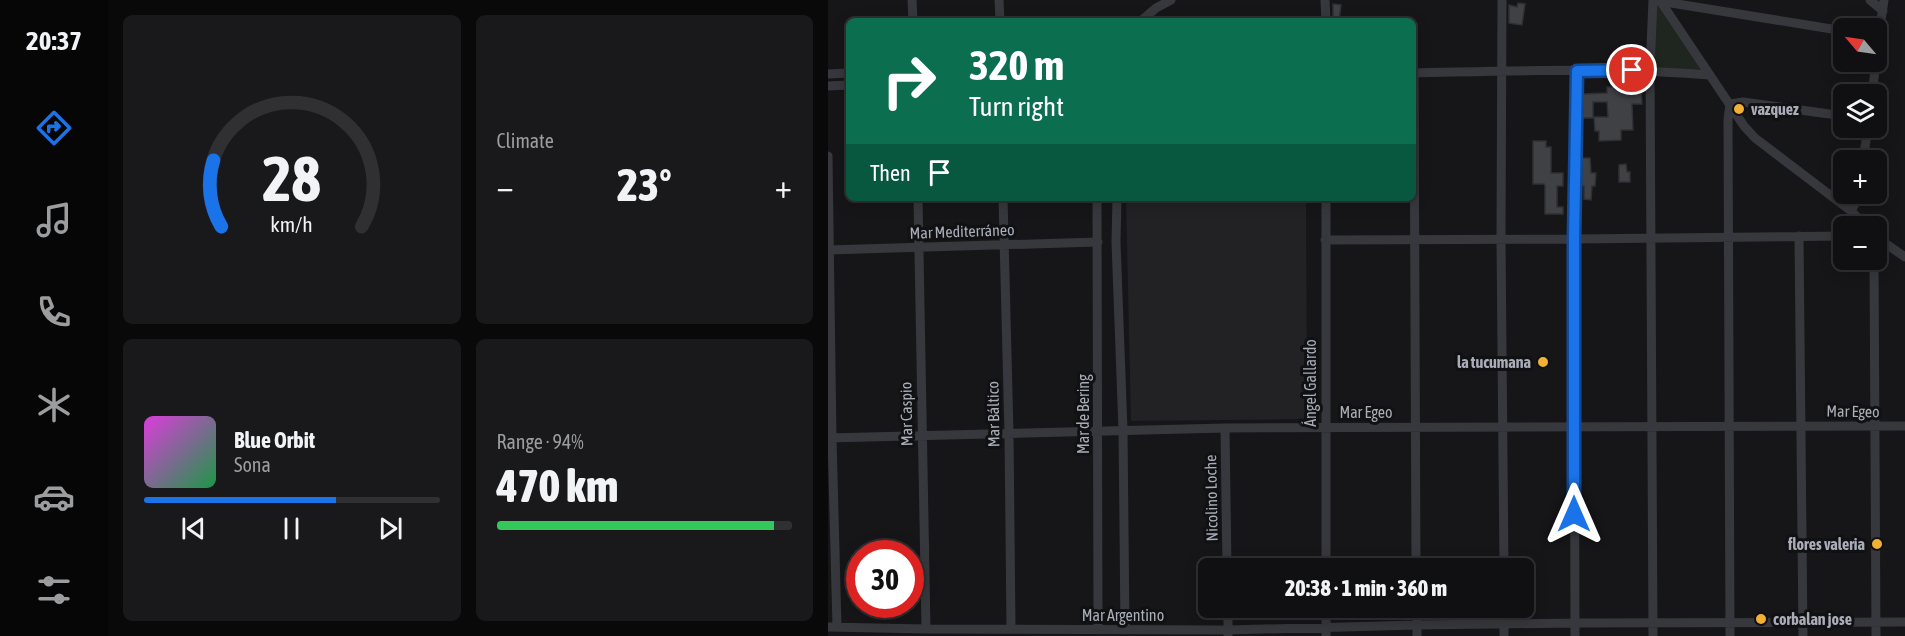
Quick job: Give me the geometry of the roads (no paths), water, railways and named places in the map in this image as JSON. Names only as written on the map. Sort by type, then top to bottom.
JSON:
[{"type":"street","points":[[912,0],[913,18]]},
{"type":"street","points":[[999,0],[1000,18]]},
{"type":"street","points":[[1144,18],[1170,0]]},
{"type":"street","points":[[1325,0],[1326,18]]},
{"type":"street","points":[[1502,0],[1501,239],[1504,558]]},
{"type":"street","points":[[1870,0],[1883,11]]},
{"type":"street","points":[[1882,18],[1884,0]]},
{"type":"street","points":[[1657,1],[1833,29]]},
{"type":"street","points":[[1653,636],[1650,70],[1657,1]]},
{"type":"street","points":[[1657,1],[1744,126],[1755,138],[1856,216]]},
{"type":"street","points":[[1416,73],[1502,70],[1650,70],[1710,75]]},
{"type":"street","points":[[1575,636],[1574,239],[1577,71]]},
{"type":"street","points":[[828,74],[846,73]]},
{"type":"street","points":[[828,86],[846,86]]},
{"type":"street","points":[[1730,104],[1743,102],[1833,114]]},
{"type":"street","points":[[1730,104],[1728,119],[1730,636]]},
{"type":"street","points":[[828,156],[832,627]]},
{"type":"street","name":"Mar Caspio","points":[[918,201],[926,629]]},
{"type":"street","name":"Mar Báltico","points":[[1002,201],[1009,433],[1011,629]]},
{"type":"street","name":"Mar de Bering","points":[[1097,201],[1098,630]]},
{"type":"street","points":[[1117,201],[1125,630]]},
{"type":"street","name":"Ángel Gallardo","points":[[1326,201],[1326,558]]},
{"type":"street","points":[[1415,201],[1416,558]]},
{"type":"street","points":[[1851,211],[1855,204]]},
{"type":"street","points":[[1799,236],[1803,636]]},
{"type":"street","points":[[1325,240],[1833,236]]},
{"type":"street","name":"Mar Mediterráneo","points":[[829,250],[1098,242]]},
{"type":"street","points":[[1887,244],[1905,256]]},
{"type":"street","points":[[1874,270],[1876,636]]},
{"type":"street","name":"Mar Egeo","points":[[830,438],[1225,428],[1905,426]]},
{"type":"street","name":"Nicolino Loche","points":[[1225,428],[1227,558]]},
{"type":"street","points":[[1417,618],[1417,636]]},
{"type":"street","points":[[1504,618],[1504,636]]},
{"type":"street","name":"Mar Argentino","points":[[832,627],[1228,633],[1326,631],[1417,625],[1905,622]]},
{"type":"place","name":"vazquez","points":[[1739,109]]},
{"type":"place","name":"la tucumana","points":[[1543,362]]},
{"type":"place","name":"flores valeria","points":[[1877,544]]},
{"type":"place","name":"corbalan jose","points":[[1761,619]]}]
